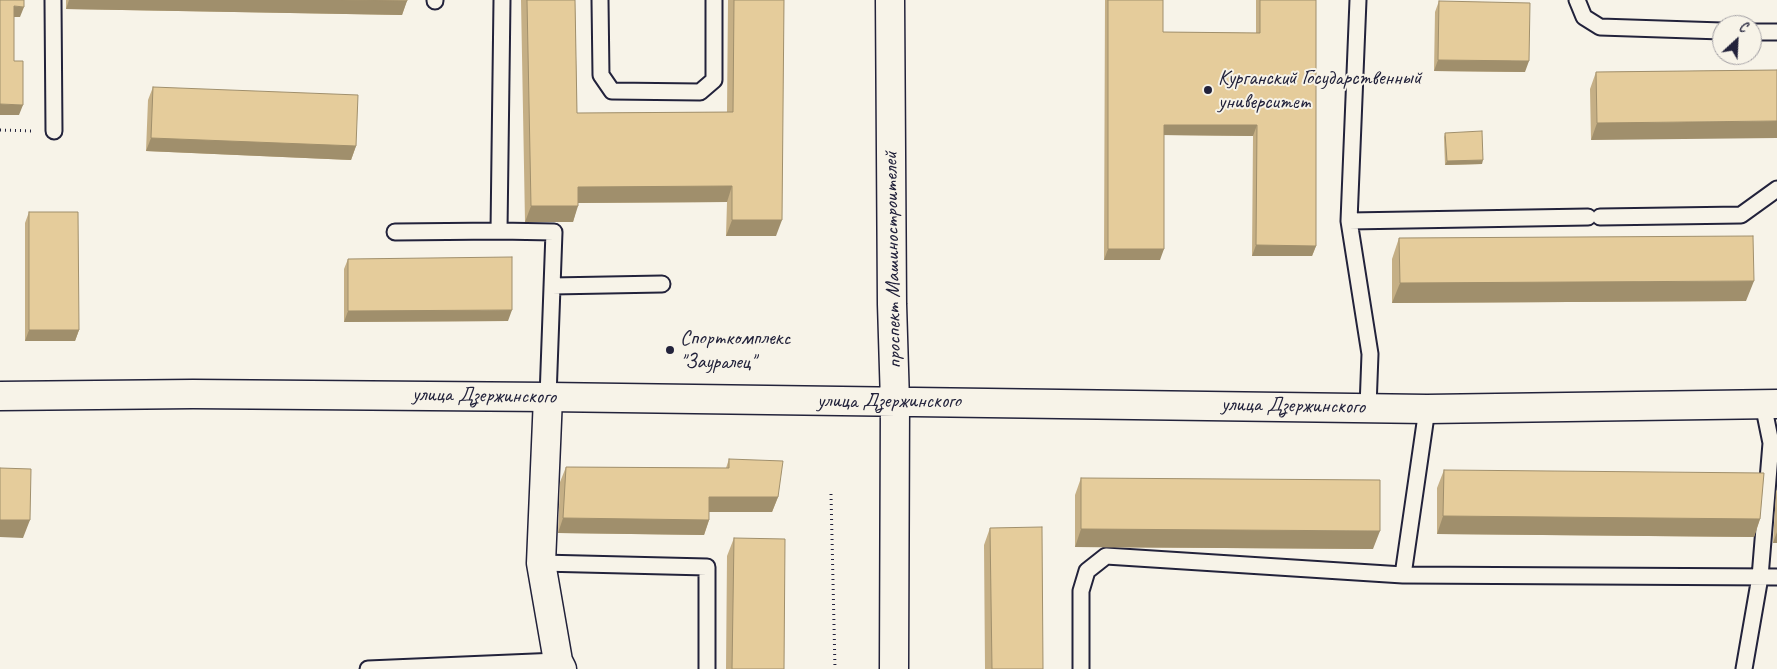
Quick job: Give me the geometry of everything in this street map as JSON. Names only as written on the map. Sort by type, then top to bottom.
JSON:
[{"type":"main road","name":"проспект Машиностроителей","points":[[890,0],[892,304],[895,402],[894,669]]},
{"type":"main road","name":"улица Дзержинского","points":[[0,396],[203,394],[895,402],[980,401],[1427,408],[1770,404]]},
{"type":"main road","points":[[548,397],[541,563],[560,665]]},
{"type":"lane","points":[[53,0],[54,131]]},
{"type":"lane","points":[[499,231],[502,0]]},
{"type":"lane","points":[[600,0],[601,75],[612,91],[700,92],[714,80],[714,0]]},
{"type":"lane","points":[[1358,0],[1349,221],[1370,354],[1368,407]]},
{"type":"lane","points":[[1577,0],[1584,17],[1600,26],[1712,31]]},
{"type":"lane","points":[[1762,32],[1777,32]]},
{"type":"lane","points":[[1349,221],[1740,215],[1777,189]]},
{"type":"lane","points":[[395,232],[554,232],[548,397]]},
{"type":"lane","points":[[552,286],[662,284]]},
{"type":"lane","points":[[1744,669],[1760,577],[1771,442],[1770,404]]},
{"type":"lane","points":[[1403,575],[1427,408]]},
{"type":"lane","points":[[1081,669],[1081,592],[1087,571],[1106,556],[1403,575],[1777,577]]},
{"type":"lane","points":[[541,563],[707,567],[707,669]]},
{"type":"lane","points":[[368,669],[560,665]]},
{"type":"path","points":[[0,130],[54,131]]},
{"type":"path","points":[[831,494],[835,669]]},
{"type":"building","points":[[0,0],[24,0],[24,7],[14,6],[14,61],[23,61],[23,105],[0,104]]},
{"type":"building","points":[[342,0],[407,0],[407,1]]},
{"type":"building","points":[[527,0],[575,0],[577,113],[733,112],[734,0],[784,0],[782,220],[732,220],[732,186],[578,187],[578,206],[531,206]]},
{"type":"building","name":"Курганский Государственный университет","points":[[1108,0],[1163,0],[1163,32],[1260,33],[1260,0],[1316,0],[1316,246],[1256,245],[1257,125],[1164,125],[1164,249],[1108,249]]},
{"type":"building","points":[[1439,1],[1530,3],[1529,61],[1438,60]]},
{"type":"building","points":[[1777,70],[1777,121],[1597,123],[1596,72]]},
{"type":"building","points":[[153,87],[358,95],[356,146],[151,138]]},
{"type":"building","points":[[1482,131],[1483,160],[1447,161],[1445,133]]},
{"type":"building","points":[[29,212],[78,212],[79,330],[29,330]]},
{"type":"building","points":[[1753,236],[1754,281],[1400,283],[1399,238]]},
{"type":"building","points":[[512,257],[512,310],[348,311],[348,259]]},
{"type":"building","points":[[729,459],[783,461],[778,497],[709,497],[709,520],[563,518],[566,467],[729,468]]},
{"type":"building","points":[[0,468],[31,469],[30,520],[0,520]]},
{"type":"building","points":[[1444,470],[1764,473],[1760,519],[1443,516]]},
{"type":"building","points":[[1081,478],[1380,480],[1380,531],[1081,529]]},
{"type":"building","points":[[1042,527],[1043,669],[992,669],[990,528]]},
{"type":"building","points":[[734,538],[785,539],[784,669],[732,669]]},
{"type":"place","name":"Курганский Государственный университет","points":[[1208,90]]},
{"type":"place","name":"Спорткомплекс \"Зауралец\"","points":[[670,350]]}]
